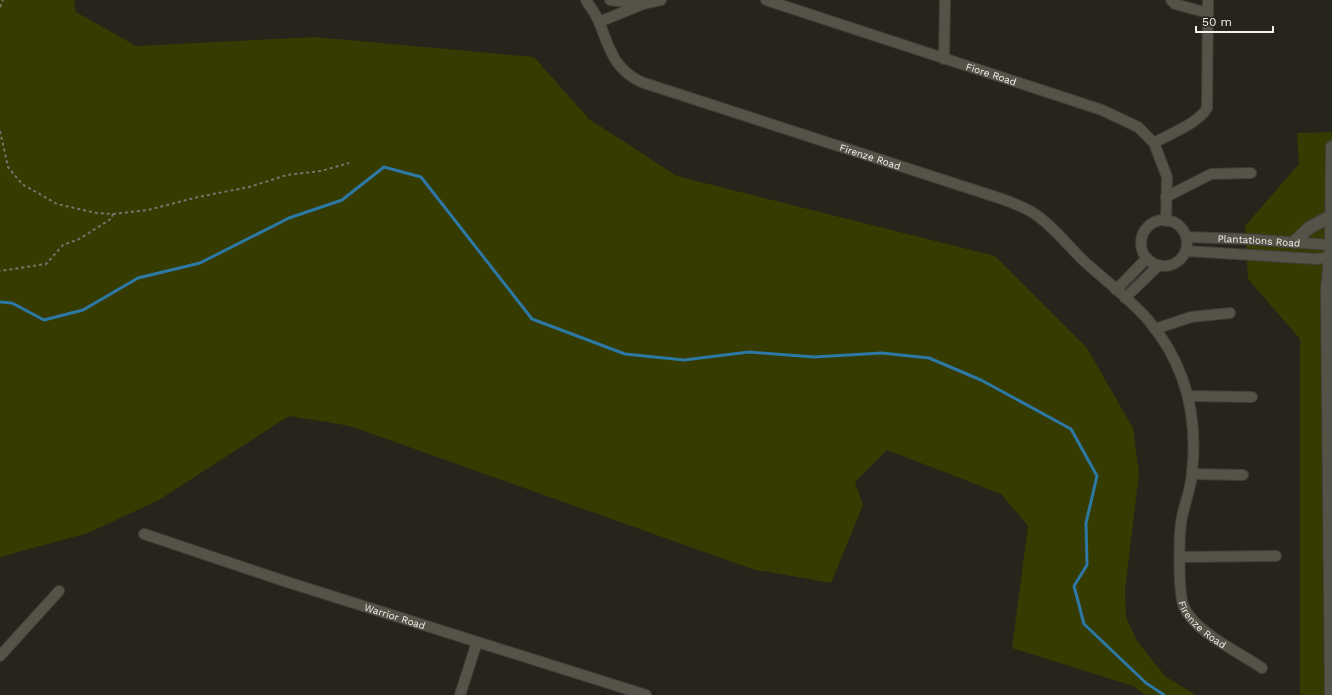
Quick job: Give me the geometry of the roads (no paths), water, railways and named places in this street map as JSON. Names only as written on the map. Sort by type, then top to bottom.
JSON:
[{"type":"street","name":"Firenze Road","points":[[586,0],[599,22],[604,41],[618,64],[632,78],[1010,202],[1034,213],[1043,220],[1125,298],[1155,329],[1178,369],[1188,396],[1193,421],[1192,474],[1181,523],[1181,557],[1184,606],[1190,616],[1201,628],[1262,668]]},
{"type":"street","points":[[610,0],[629,4],[643,4],[661,0]]},
{"type":"street","name":"Fiore Road","points":[[766,0],[1108,113],[1138,127],[1154,143],[1167,177],[1166,221]]},
{"type":"street","points":[[944,59],[945,0]]},
{"type":"street","points":[[1171,0],[1175,4],[1208,13]]},
{"type":"street","points":[[1154,143],[1196,120],[1207,108],[1208,0]]},
{"type":"street","points":[[599,22],[629,4]]},
{"type":"street","points":[[1331,695],[1330,288],[1332,147]]},
{"type":"street","points":[[1166,197],[1211,174],[1251,174]]},
{"type":"street","points":[[1294,242],[1310,228],[1331,216]]},
{"type":"street","points":[[1166,221],[1179,226],[1186,238],[1186,251],[1178,262],[1165,266],[1159,266],[1147,258],[1143,252],[1142,237],[1151,225],[1166,221]]},
{"type":"street","name":"Plantations Road","points":[[1186,238],[1294,242],[1331,251]]},
{"type":"street","name":"Plantations Road","points":[[1186,251],[1317,259],[1331,251]]},
{"type":"street","points":[[1116,290],[1147,258]]},
{"type":"street","points":[[1125,298],[1159,266]]},
{"type":"street","points":[[1155,329],[1191,317],[1230,313]]},
{"type":"street","points":[[1188,396],[1252,397]]},
{"type":"street","points":[[1192,474],[1243,474]]},
{"type":"street","name":"Warrior Road","points":[[144,534],[646,695]]},
{"type":"street","points":[[1181,557],[1276,556]]},
{"type":"street","points":[[0,656],[59,591]]},
{"type":"street","points":[[460,695],[478,642]]},
{"type":"waterway","points":[[0,302],[12,303],[44,320],[83,310],[138,278],[200,263],[289,218],[342,200],[384,167],[421,177],[532,319],[625,354],[684,360],[749,352],[814,357],[882,353],[929,358],[981,380],[1071,429],[1097,476],[1086,523],[1087,565],[1074,586],[1084,624],[1146,683],[1164,695]]}]
